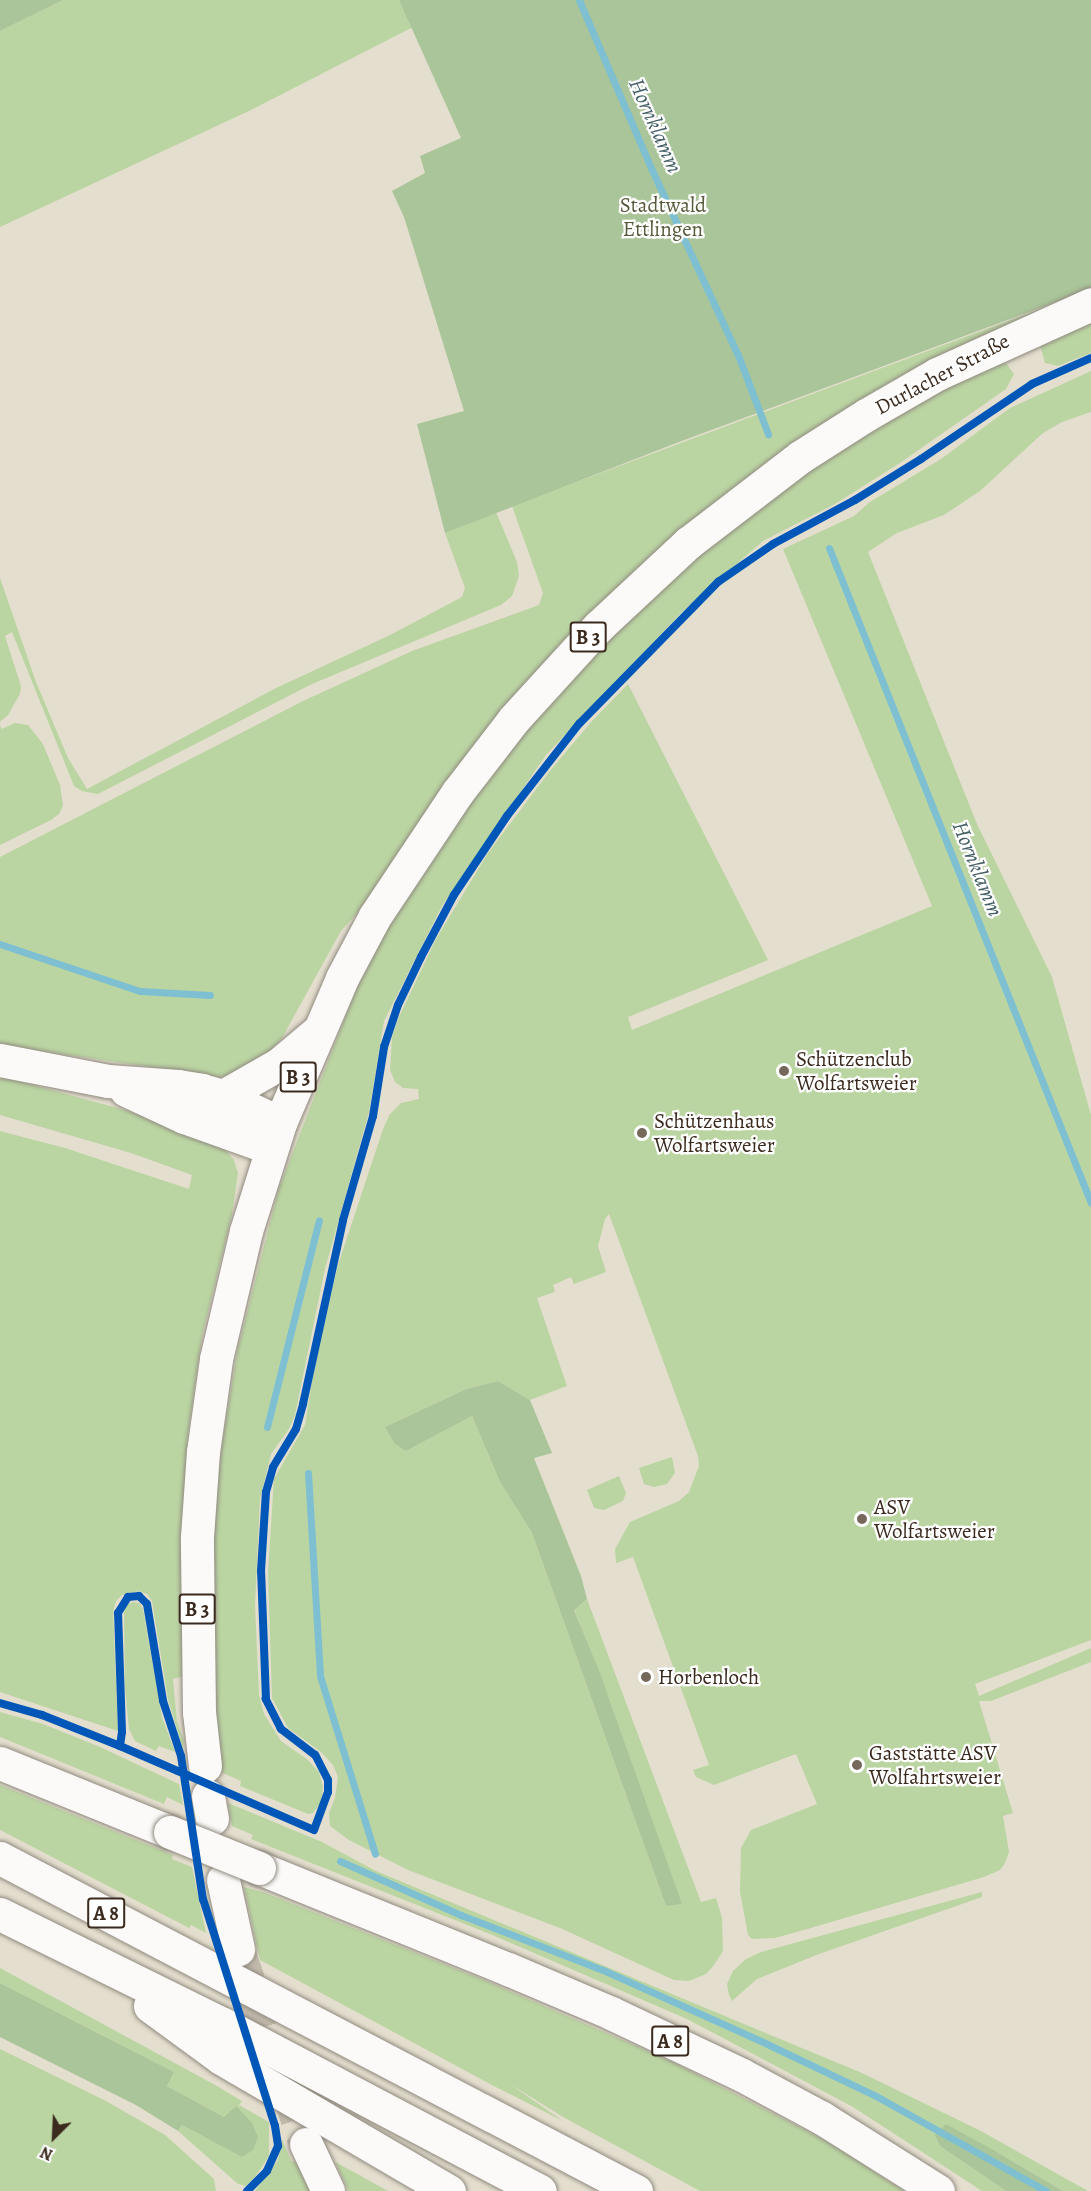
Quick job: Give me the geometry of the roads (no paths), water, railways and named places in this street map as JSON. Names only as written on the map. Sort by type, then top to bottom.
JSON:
[{"type":"main road","name":"Durlacher Straße","points":[[317,1032],[342,978],[403,872],[457,793],[514,719],[599,626],[649,577],[697,536],[800,457],[937,374],[1091,304]]},
{"type":"main road","points":[[224,1096],[279,1064],[317,1032]]},
{"type":"main road","name":"B 3","points":[[208,1794],[199,1712],[196,1625],[197,1537],[203,1452],[216,1359],[235,1275],[276,1136],[317,1032]]},
{"type":"main road","points":[[0,1060],[108,1081],[178,1086],[224,1096],[276,1136]]},
{"type":"main road","points":[[108,1081],[184,1117],[276,1136]]},
{"type":"main road","name":"A 8","points":[[0,1763],[549,1986],[732,2070],[822,2118],[938,2191]]},
{"type":"main road","name":"A 8","points":[[0,1858],[636,2191]]},
{"type":"main road","points":[[223,1880],[238,1949]]},
{"type":"main road","name":"A 8","points":[[0,1914],[85,1959],[223,2024],[540,2191]]},
{"type":"main road","name":"A 8","points":[[85,1959],[221,2058],[449,2191]]},
{"type":"main road","points":[[306,2144],[328,2191]]},
{"type":"waterway","name":"Hornklamm","points":[[579,0],[651,168],[738,355],[768,434]]},
{"type":"waterway","name":"Hornklamm","points":[[829,548],[1091,1203]]},
{"type":"waterway","points":[[0,944],[140,991],[210,995]]},
{"type":"waterway","points":[[267,1427],[319,1220]]},
{"type":"waterway","points":[[308,1473],[320,1676],[375,1854]]},
{"type":"waterway","points":[[340,1861],[461,1915],[603,1970],[763,2042],[876,2096],[1046,2191]]},
{"type":"tunnel","points":[[238,1949],[306,2144]]},
{"type":"place","name":"Schützenclub Wolfartsweier","points":[[784,1071]]},
{"type":"place","name":"Schützenhaus Wolfartsweier","points":[[642,1133]]},
{"type":"place","name":"ASV Wolfartsweier","points":[[862,1519]]},
{"type":"place","name":"Horbenloch","points":[[646,1677]]},
{"type":"place","name":"Gaststätte ASV Wolfahrtsweier","points":[[857,1765]]},
{"type":"park label","name":"Stadtwald Ettlingen","points":[[663,217]]}]
